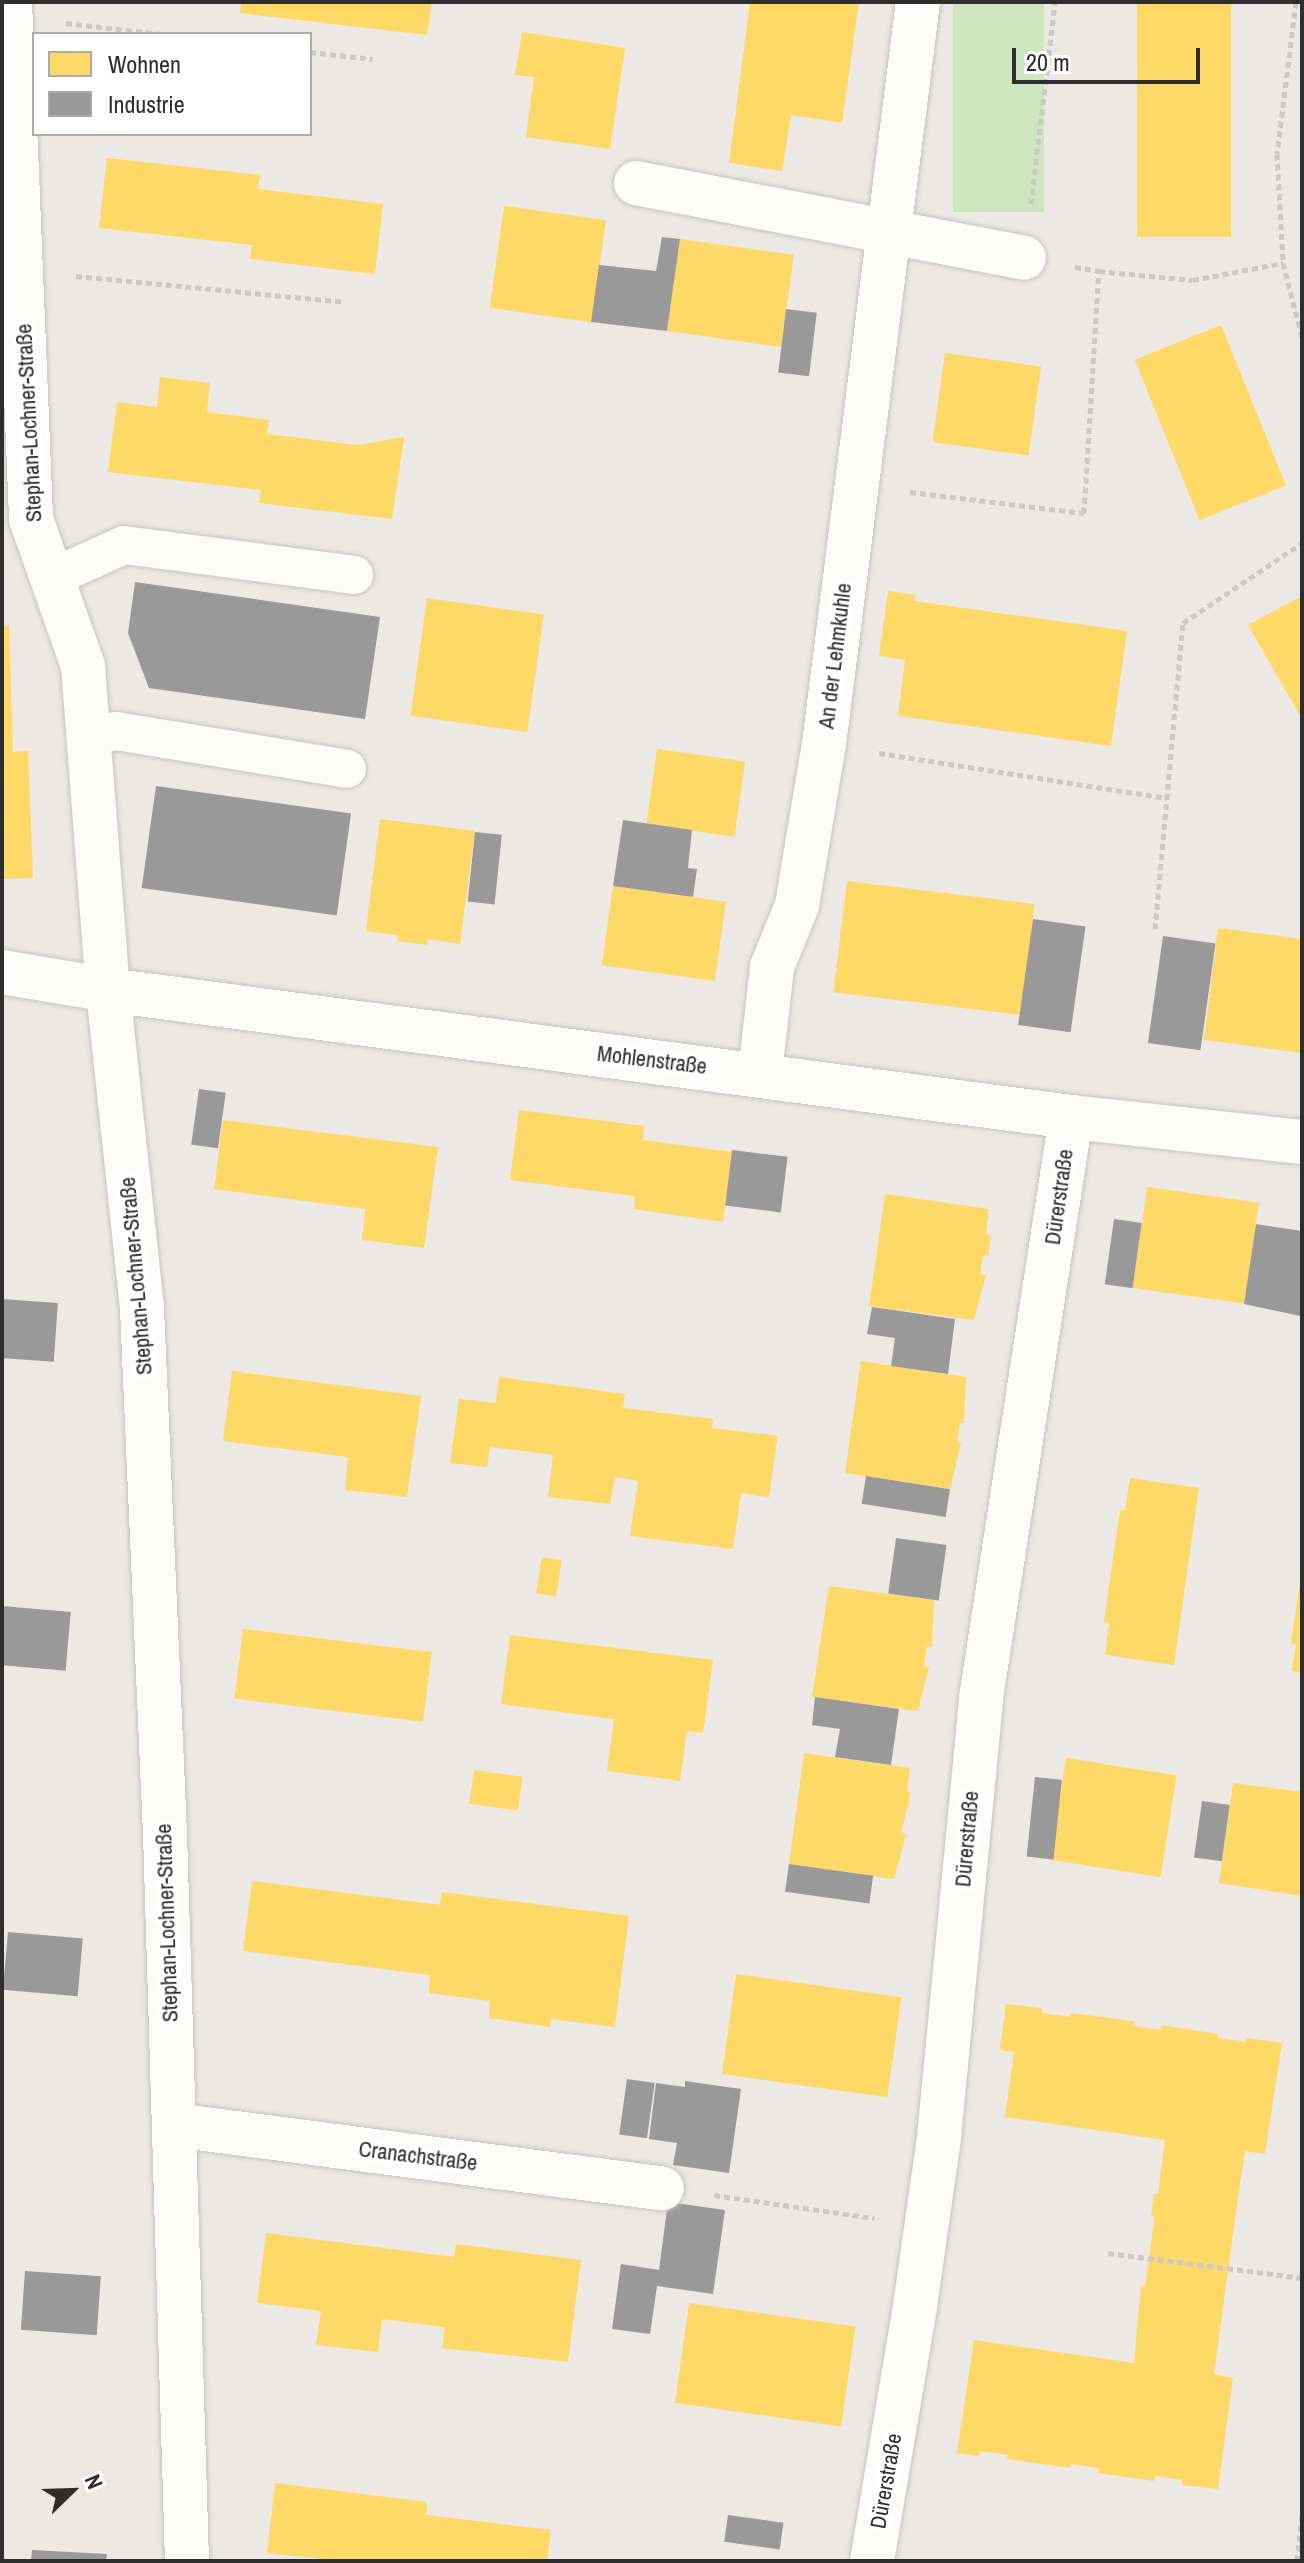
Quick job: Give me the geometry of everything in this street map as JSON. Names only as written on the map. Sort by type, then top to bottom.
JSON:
[{"type":"street","name":"An der Lehmkuhle","points":[[760,1073],[772,967],[797,905],[824,744],[918,2]]},
{"type":"street","name":"Stephan-Lochner-Straße","points":[[10,9],[31,519],[83,666],[108,990],[142,1309],[174,2125],[187,2561]]},
{"type":"street","points":[[636,183],[1024,258]]},
{"type":"street","name":"Mohlenstraße","points":[[2,972],[108,990],[760,1073],[1071,1117],[1302,1142]]},
{"type":"street","name":"Dürerstraße","points":[[872,2561],[939,2137],[981,1698],[1071,1117]]},
{"type":"street","name":"Cranachstraße","points":[[174,2125],[662,2188]]},
{"type":"lane","points":[[51,578],[124,545],[354,575]]},
{"type":"lane","points":[[88,737],[116,731],[347,769]]},
{"type":"path","points":[[1055,2],[1024,258],[1099,271],[1193,280],[1283,263]]},
{"type":"path","points":[[1296,2],[1277,154],[1283,263],[1302,337]]},
{"type":"path","points":[[10,9],[148,32]]},
{"type":"path","points":[[312,52],[373,59]]},
{"type":"path","points":[[20,270],[345,302]]},
{"type":"path","points":[[855,486],[1084,513],[1099,271]]},
{"type":"path","points":[[1155,929],[1183,623],[1302,543]]},
{"type":"path","points":[[824,744],[1166,798]]},
{"type":"path","points":[[662,2188],[927,2226]]},
{"type":"path","points":[[1108,2253],[1302,2278]]},
{"type":"path","points":[[1297,2561],[1302,2514]]},
{"type":"green space","points":[[953,2],[1044,2],[1044,212],[953,212]]},
{"type":"building: Wohnen","points":[[241,2],[432,2],[427,35],[240,13]]},
{"type":"building: Wohnen","points":[[750,2],[859,2],[842,123],[791,115],[782,171],[729,163]]},
{"type":"building: Wohnen","points":[[1137,2],[1231,2],[1231,237],[1137,237]]},
{"type":"building: Wohnen","points":[[522,32],[625,48],[610,149],[526,137],[534,77],[515,75]]},
{"type":"building: Wohnen","points":[[107,158],[260,175],[258,189],[383,204],[375,274],[250,259],[252,245],[99,228]]},
{"type":"building: Wohnen","points":[[504,206],[606,220],[592,322],[490,308]]},
{"type":"building: Wohnen","points":[[680,239],[794,255],[781,347],[667,331]]},
{"type":"building: Wohnen","points":[[1221,325],[1286,485],[1200,520],[1135,360]]},
{"type":"building: Wohnen","points":[[945,353],[1041,366],[1029,456],[932,442]]},
{"type":"building: Wohnen","points":[[160,377],[210,383],[207,412],[269,420],[267,434],[357,445],[404,437],[392,519],[259,503],[261,490],[108,472],[117,402],[157,407]]},
{"type":"building: Wohnen","points":[[888,591],[915,595],[914,601],[1127,631],[1111,746],[898,716],[905,660],[879,656]]},
{"type":"building: Wohnen","points":[[1302,596],[1302,719],[1248,625]]},
{"type":"building: Wohnen","points":[[427,598],[544,614],[527,732],[410,716]]},
{"type":"building: Wohnen","points":[[9,625],[13,752],[28,751],[33,878],[2,879],[2,626]]},
{"type":"building: Wohnen","points":[[657,749],[745,761],[735,837],[646,824]]},
{"type":"building: Wohnen","points":[[380,819],[475,831],[460,944],[428,939],[427,945],[398,941],[397,935],[366,931]]},
{"type":"building: Wohnen","points":[[847,881],[1035,904],[1021,1015],[833,992]]},
{"type":"building: Wohnen","points":[[613,886],[726,902],[715,981],[602,965]]},
{"type":"building: Wohnen","points":[[1218,928],[1302,939],[1302,1053],[1204,1040]]},
{"type":"building: Wohnen","points":[[519,1110],[644,1126],[643,1140],[732,1152],[723,1222],[634,1209],[635,1196],[510,1180]]},
{"type":"building: Wohnen","points":[[223,1120],[438,1147],[424,1248],[362,1240],[365,1209],[214,1189]]},
{"type":"building: Wohnen","points":[[1147,1187],[1259,1203],[1245,1304],[1133,1288]]},
{"type":"building: Wohnen","points":[[885,1194],[989,1209],[986,1234],[991,1235],[988,1256],[984,1255],[981,1265],[981,1275],[986,1275],[974,1320],[869,1306]]},
{"type":"building: Wohnen","points":[[861,1361],[966,1377],[964,1423],[960,1423],[957,1442],[961,1443],[950,1489],[845,1473]]},
{"type":"building: Wohnen","points":[[232,1371],[421,1396],[407,1497],[345,1490],[348,1457],[223,1441]]},
{"type":"building: Wohnen","points":[[499,1377],[625,1394],[623,1408],[713,1419],[712,1428],[778,1436],[769,1497],[741,1493],[733,1549],[630,1536],[638,1481],[615,1477],[610,1504],[548,1497],[553,1455],[490,1447],[487,1467],[450,1463],[459,1399],[496,1403]]},
{"type":"building: Wohnen","points":[[1130,1478],[1199,1488],[1174,1665],[1105,1655],[1109,1623],[1104,1622],[1112,1565],[1120,1510],[1125,1510]]},
{"type":"building: Wohnen","points":[[542,1557],[562,1560],[556,1597],[536,1594]]},
{"type":"building: Wohnen","points":[[1300,1581],[1302,1673],[1292,1671],[1296,1644],[1291,1644]]},
{"type":"building: Wohnen","points":[[829,1586],[934,1600],[932,1647],[927,1646],[924,1666],[929,1667],[918,1711],[812,1697]]},
{"type":"building: Wohnen","points":[[243,1629],[432,1652],[423,1722],[234,1698]]},
{"type":"building: Wohnen","points":[[510,1635],[713,1660],[703,1733],[687,1731],[680,1781],[607,1771],[614,1719],[501,1704]]},
{"type":"building: Wohnen","points":[[804,1753],[910,1768],[907,1791],[911,1793],[901,1833],[906,1834],[894,1879],[789,1864]]},
{"type":"building: Wohnen","points":[[1066,1758],[1177,1776],[1161,1877],[1050,1860]]},
{"type":"building: Wohnen","points":[[474,1770],[523,1777],[518,1810],[469,1804]]},
{"type":"building: Wohnen","points":[[1233,1783],[1302,1792],[1302,1896],[1219,1883]]},
{"type":"building: Wohnen","points":[[252,1881],[440,1905],[442,1892],[629,1916],[615,2027],[551,2019],[550,2027],[489,2018],[490,2001],[429,1993],[430,1975],[243,1951]]},
{"type":"building: Wohnen","points":[[736,1974],[901,1997],[887,2097],[722,2074]]},
{"type":"building: Wohnen","points":[[1006,2004],[1042,2008],[1042,2013],[1070,2017],[1070,2013],[1134,2021],[1134,2026],[1161,2030],[1162,2025],[1218,2034],[1218,2038],[1245,2042],[1246,2038],[1282,2043],[1265,2154],[1245,2151],[1233,2233],[1214,2374],[1233,2378],[1218,2489],[1182,2485],[1182,2480],[1155,2476],[1154,2481],[1098,2473],[1099,2468],[1071,2464],[1070,2468],[1007,2459],[1008,2455],[980,2451],[979,2456],[957,2453],[974,2340],[1134,2363],[1141,2286],[1145,2287],[1154,2221],[1154,2216],[1151,2216],[1154,2194],[1158,2194],[1165,2140],[1005,2117],[1014,2052],[1000,2050]]},
{"type":"building: Wohnen","points":[[266,2233],[454,2257],[456,2244],[581,2260],[568,2362],[442,2348],[445,2327],[382,2319],[378,2352],[316,2345],[321,2311],[257,2303]]},
{"type":"building: Wohnen","points":[[689,2303],[855,2326],[841,2426],[675,2403]]},
{"type":"building: Wohnen","points":[[275,2483],[427,2502],[426,2515],[551,2530],[547,2561],[342,2561],[267,2553]]},
{"type":"building: Industrie","points":[[662,237],[680,239],[667,331],[591,322],[599,265],[656,271]]},
{"type":"building: Industrie","points":[[786,309],[817,313],[809,376],[778,373]]},
{"type":"building: Industrie","points":[[135,582],[380,617],[365,719],[149,688],[128,633]]},
{"type":"building: Industrie","points":[[156,786],[351,813],[337,915],[142,888]]},
{"type":"building: Industrie","points":[[623,820],[692,830],[688,868],[697,869],[693,897],[613,886]]},
{"type":"building: Industrie","points":[[475,832],[502,835],[495,904],[468,902]]},
{"type":"building: Industrie","points":[[1033,919],[1085,926],[1071,1032],[1018,1025]]},
{"type":"building: Industrie","points":[[1163,936],[1215,943],[1200,1050],[1148,1043]]},
{"type":"building: Industrie","points":[[199,1089],[226,1093],[218,1148],[191,1144]]},
{"type":"building: Industrie","points":[[732,1150],[788,1157],[781,1212],[725,1206]]},
{"type":"building: Industrie","points":[[1114,1219],[1142,1223],[1133,1288],[1105,1284]]},
{"type":"building: Industrie","points":[[1256,1224],[1302,1231],[1300,1316],[1244,1304]]},
{"type":"building: Industrie","points":[[2,1299],[58,1303],[54,1362],[2,1358]]},
{"type":"building: Industrie","points":[[872,1307],[955,1319],[948,1374],[891,1366],[895,1338],[867,1334]]},
{"type":"building: Industrie","points":[[866,1476],[950,1489],[946,1517],[862,1504]]},
{"type":"building: Industrie","points":[[896,1538],[947,1545],[939,1601],[888,1593]]},
{"type":"building: Industrie","points":[[2,1606],[71,1612],[66,1671],[2,1665]]},
{"type":"building: Industrie","points":[[815,1697],[899,1709],[891,1765],[835,1757],[840,1729],[812,1725]]},
{"type":"building: Industrie","points":[[1035,1777],[1062,1780],[1053,1859],[1027,1857]]},
{"type":"building: Industrie","points":[[1202,1801],[1230,1805],[1222,1861],[1194,1857]]},
{"type":"building: Industrie","points":[[789,1864],[873,1876],[869,1904],[785,1892]]},
{"type":"building: Industrie","points":[[8,1932],[83,1939],[78,1996],[3,1990]]},
{"type":"building: Industrie","points":[[627,2079],[655,2083],[647,2138],[619,2134]]},
{"type":"building: Industrie","points":[[685,2081],[741,2089],[729,2173],[673,2165],[677,2143],[649,2139],[656,2083],[685,2087]]},
{"type":"building: Industrie","points":[[668,2202],[725,2210],[713,2294],[657,2286],[650,2334],[612,2329],[621,2264],[659,2270]]},
{"type":"building: Industrie","points":[[25,2271],[101,2276],[97,2335],[21,2330]]},
{"type":"building: Industrie","points":[[728,2515],[783,2523],[780,2550],[724,2542]]},
{"type":"building: Industrie","points":[[32,2550],[107,2554],[106,2561],[31,2561]]}]
